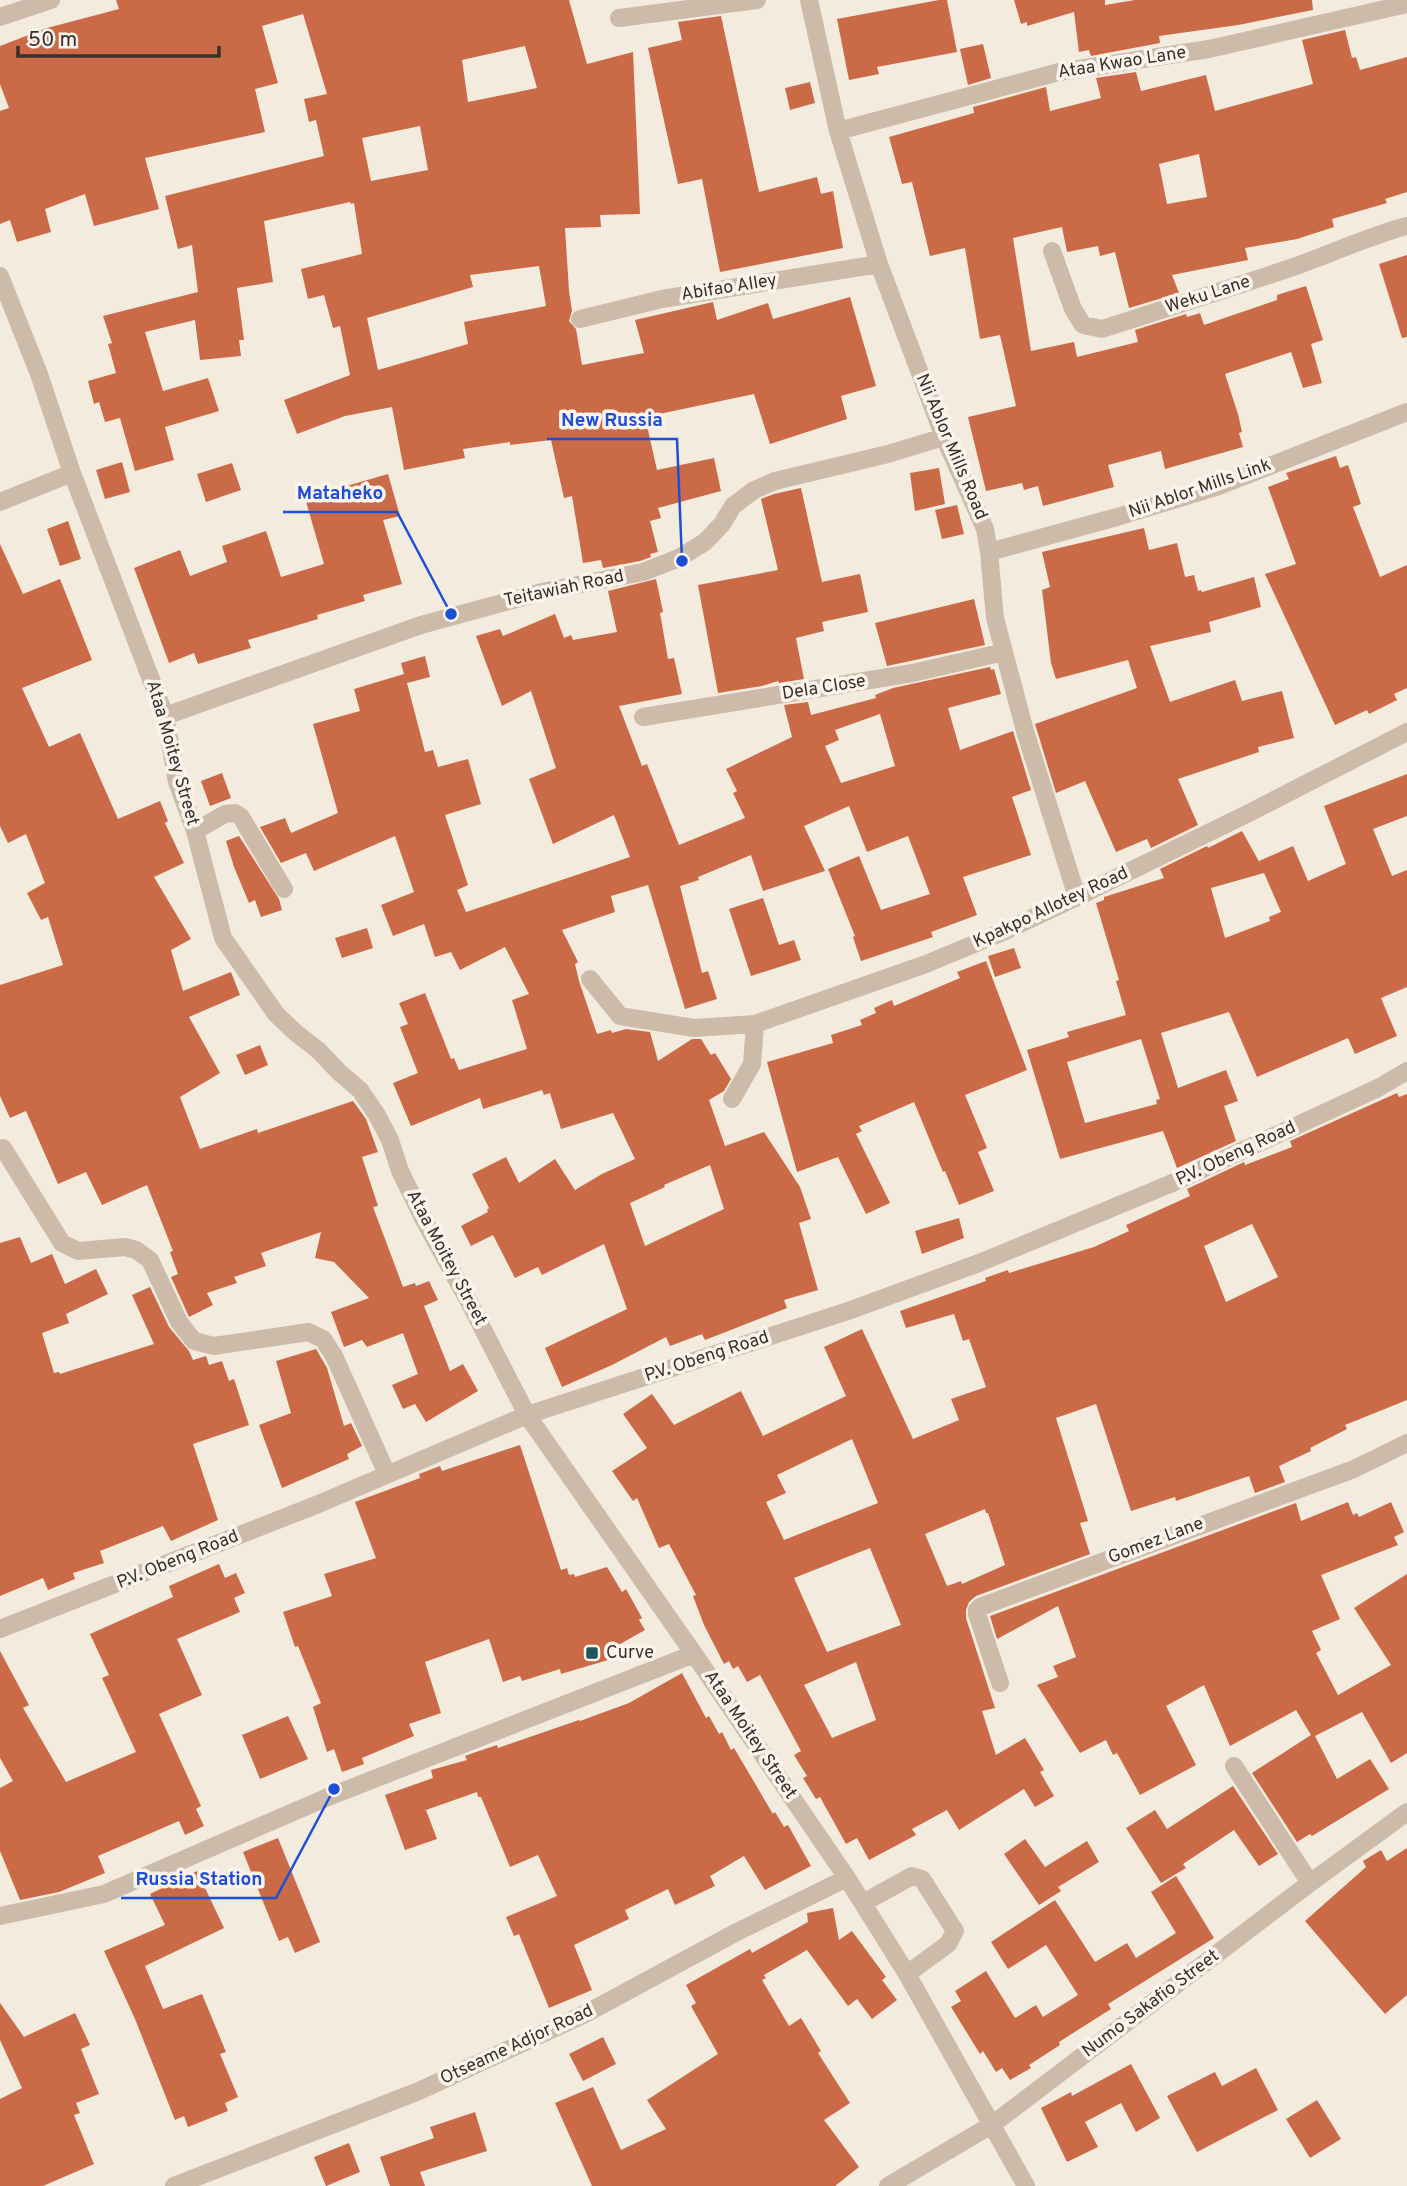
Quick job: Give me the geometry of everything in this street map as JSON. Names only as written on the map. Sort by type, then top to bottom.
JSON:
[{"type":"street","points":[[0,17],[51,0]]},
{"type":"street","points":[[619,18],[757,0]]},
{"type":"street","name":"Nii Ablor Mills Road","points":[[809,0],[838,131],[879,264],[944,437],[985,529],[995,618],[1025,731],[1077,897]]},
{"type":"street","name":"Ataa Kwao Lane","points":[[838,131],[1059,72],[1209,49],[1407,4]]},
{"type":"street","name":"Weku Lane","points":[[1052,251],[1073,309],[1083,325],[1102,329],[1252,281],[1382,232],[1407,226]]},
{"type":"street","name":"Abifao Alley","points":[[580,319],[662,299],[879,264]]},
{"type":"street","name":"Ataa Moitey Street","points":[[0,276],[39,374],[72,473],[165,716],[177,782],[195,831],[223,938],[276,1014],[360,1090],[377,1115],[425,1222],[527,1415],[847,1878],[907,1974],[1026,2186]]},
{"type":"street","name":"Nii Ablor Mills Link","points":[[989,552],[1216,487],[1407,412]]},
{"type":"street","name":"Teitawiah Road","points":[[165,716],[421,625],[542,592],[643,572],[679,558],[705,542],[722,524],[733,506],[754,490],[775,481],[888,454],[944,437]]},
{"type":"street","points":[[0,502],[72,473]]},
{"type":"street","name":"Dela Close","points":[[643,717],[913,673],[1004,652]]},
{"type":"street","name":"Kpakpo Allotey Road","points":[[590,979],[620,1016],[694,1028],[755,1024],[926,964],[1003,932],[1249,813],[1407,732]]},
{"type":"street","points":[[195,831],[225,814],[235,813],[241,817],[285,889]]},
{"type":"street","points":[[732,1099],[752,1064],[755,1024]]},
{"type":"street","name":"P.V. Obeng Road","points":[[0,1629],[317,1505],[527,1415],[848,1311],[979,1263],[1170,1184],[1378,1088],[1407,1071]]},
{"type":"street","points":[[3,1149],[62,1243],[78,1251],[125,1247],[136,1250],[150,1261],[179,1322],[194,1341],[214,1346],[308,1332],[323,1339],[334,1356],[387,1474]]},
{"type":"street","name":"Gomez Lane","points":[[1000,1683],[977,1614],[980,1606],[1354,1469],[1407,1443]]},
{"type":"street","points":[[0,1916],[104,1894],[328,1797],[694,1654]]},
{"type":"street","points":[[1234,1766],[1310,1883]]},
{"type":"street","name":"Numo Sakafio Street","points":[[888,2186],[993,2124],[1407,1812]]},
{"type":"street","points":[[863,1903],[916,1876],[922,1879],[955,1931],[948,1944],[907,1974]]},
{"type":"street","name":"Otseame Adjor Road","points":[[174,2186],[430,2086],[585,2014],[735,1933],[847,1878]]},
{"type":"building","points":[[116,0],[569,0],[587,64],[633,52],[640,214],[600,215],[601,227],[565,228],[572,311],[569,321],[576,329],[582,365],[644,353],[635,320],[713,302],[717,320],[768,303],[773,319],[850,297],[876,386],[841,396],[847,419],[770,444],[754,394],[645,417],[657,470],[714,458],[721,491],[658,508],[661,518],[650,521],[658,552],[650,554],[651,557],[603,568],[601,560],[583,563],[572,496],[564,498],[551,440],[510,445],[510,442],[463,449],[465,458],[404,470],[392,407],[345,416],[297,434],[284,400],[350,375],[340,326],[333,328],[324,295],[308,299],[301,269],[362,254],[354,203],[350,202],[264,221],[273,282],[237,288],[244,340],[239,340],[241,356],[200,360],[195,320],[145,332],[163,391],[208,378],[219,411],[165,427],[174,460],[135,471],[120,418],[105,422],[99,402],[94,404],[88,381],[116,373],[108,344],[112,343],[103,316],[198,292],[192,245],[178,249],[165,196],[324,156],[316,120],[309,122],[304,99],[327,94],[303,14],[262,26],[278,83],[255,89],[265,132],[145,158],[159,209],[94,226],[85,194],[45,209],[51,232],[17,242],[10,220],[0,224],[0,111],[9,108],[0,84],[0,46],[47,28],[119,9]],"holes":[[[525,46],[537,88],[468,102],[462,60]],[[420,126],[428,170],[371,181],[362,138]],[[539,266],[546,306],[464,322],[468,344],[378,370],[367,318],[473,287],[470,275]]]},
{"type":"building","points":[[947,0],[957,52],[877,67],[879,74],[849,80],[837,19]]},
{"type":"building","points":[[1014,0],[1105,0],[1105,5],[1135,0],[1312,0],[1313,10],[1238,25],[1159,36],[1160,43],[1091,56],[1089,50],[1079,52],[1074,12],[1027,26],[1027,22],[1021,24]]},
{"type":"building","points":[[721,16],[759,192],[817,177],[821,194],[833,191],[843,248],[720,272],[702,179],[678,184],[648,48],[682,40],[678,22]]},
{"type":"building","points":[[1345,30],[1352,58],[1356,57],[1360,70],[1407,57],[1407,192],[1385,199],[1387,203],[1332,219],[1334,227],[1297,239],[1245,248],[1248,260],[1172,275],[1179,293],[1129,308],[1115,252],[1100,256],[1098,246],[1067,252],[1062,227],[1013,238],[1031,351],[1074,342],[1077,357],[1138,342],[1135,330],[1186,314],[1187,317],[1200,313],[1204,325],[1277,300],[1277,295],[1306,286],[1323,340],[1311,344],[1322,383],[1303,388],[1291,352],[1225,374],[1238,414],[1243,447],[1165,469],[1161,451],[1108,465],[1114,487],[1043,506],[1038,486],[1024,490],[1022,483],[986,491],[968,417],[1016,406],[1000,335],[980,339],[965,248],[930,256],[912,182],[902,184],[889,137],[974,113],[973,107],[1046,87],[1050,111],[1101,98],[1096,78],[1136,72],[1141,91],[1206,75],[1215,111],[1313,84],[1302,40]],"holes":[[[1199,154],[1207,197],[1167,204],[1159,164]]]},
{"type":"building","points":[[983,44],[991,78],[968,85],[960,49]]},
{"type":"building","points":[[810,82],[815,103],[790,110],[785,88]]},
{"type":"building","points":[[1407,255],[1407,337],[1402,338],[1379,264]]},
{"type":"building","points":[[1336,456],[1340,468],[1348,465],[1361,504],[1353,507],[1380,577],[1407,565],[1407,688],[1394,694],[1397,700],[1369,714],[1367,710],[1335,725],[1265,574],[1296,564],[1268,487],[1289,479],[1286,473]]},
{"type":"building","points":[[122,462],[130,492],[105,499],[96,470]]},
{"type":"building","points":[[232,463],[241,490],[206,502],[197,474]]},
{"type":"building","points":[[939,468],[945,504],[915,511],[910,473]]},
{"type":"building","points":[[388,474],[400,516],[383,520],[402,584],[363,595],[365,601],[317,615],[318,619],[248,640],[251,648],[198,664],[194,653],[169,663],[134,568],[180,550],[190,576],[227,562],[222,546],[266,531],[281,577],[324,564],[305,498]]},
{"type":"building","points":[[801,488],[822,582],[860,574],[868,612],[822,622],[824,631],[796,638],[804,679],[778,681],[718,693],[698,585],[778,570],[761,499]]},
{"type":"building","points":[[957,505],[964,534],[942,539],[935,510]]},
{"type":"building","points":[[68,521],[81,559],[60,566],[47,529]]},
{"type":"building","points":[[1144,528],[1149,550],[1177,543],[1185,577],[1194,575],[1198,591],[1254,577],[1261,607],[1209,622],[1211,632],[1150,646],[1170,702],[1235,680],[1242,701],[1282,691],[1294,738],[1258,747],[1259,752],[1178,779],[1198,825],[1151,848],[1147,839],[1116,852],[1085,781],[1056,793],[1035,724],[1137,688],[1128,660],[1056,679],[1051,663],[1042,590],[1050,587],[1042,552]]},
{"type":"building","points":[[0,544],[23,594],[60,579],[92,660],[22,688],[49,747],[80,733],[118,819],[160,801],[168,821],[165,823],[184,863],[154,877],[191,939],[171,950],[183,991],[231,972],[240,995],[189,1017],[220,1073],[180,1097],[200,1149],[353,1101],[366,1119],[378,1152],[362,1157],[378,1206],[373,1207],[403,1287],[429,1281],[438,1300],[424,1306],[450,1371],[463,1364],[478,1391],[426,1422],[415,1404],[403,1409],[392,1385],[418,1374],[403,1333],[367,1347],[362,1340],[344,1347],[331,1312],[369,1298],[334,1262],[315,1258],[321,1232],[261,1253],[266,1266],[234,1277],[237,1283],[207,1293],[213,1305],[189,1317],[171,1277],[178,1274],[170,1252],[173,1251],[147,1185],[102,1205],[86,1172],[58,1184],[26,1111],[10,1118],[0,1096],[0,985],[63,965],[48,917],[41,920],[27,893],[45,883],[26,834],[8,843],[0,826]]},
{"type":"building","points":[[656,579],[668,659],[674,658],[682,694],[619,706],[642,766],[647,764],[679,845],[745,818],[733,793],[737,791],[726,769],[792,737],[784,705],[808,702],[811,715],[876,698],[875,695],[893,688],[990,667],[991,670],[994,669],[1001,694],[948,708],[960,750],[1013,731],[1031,790],[1012,797],[1031,855],[963,877],[977,915],[931,932],[933,937],[861,961],[853,937],[855,936],[828,869],[859,856],[881,910],[930,894],[908,836],[867,852],[849,806],[804,826],[825,871],[763,891],[751,855],[698,877],[699,880],[680,886],[702,973],[708,971],[717,999],[685,1009],[648,885],[611,896],[615,912],[562,930],[578,962],[575,964],[579,981],[597,1034],[626,1029],[650,1032],[658,1061],[692,1039],[701,1039],[711,1055],[715,1053],[731,1079],[724,1091],[709,1100],[725,1146],[764,1132],[800,1187],[811,1219],[799,1223],[818,1290],[784,1300],[787,1308],[705,1340],[702,1334],[670,1346],[666,1337],[562,1387],[545,1348],[627,1309],[604,1244],[542,1275],[538,1267],[515,1278],[493,1235],[471,1246],[461,1226],[488,1212],[489,1208],[472,1174],[506,1157],[519,1183],[555,1159],[575,1190],[635,1159],[613,1113],[561,1129],[550,1093],[544,1095],[542,1090],[483,1109],[480,1098],[411,1126],[393,1083],[418,1073],[400,1027],[408,1024],[399,1003],[425,993],[451,1059],[454,1058],[459,1070],[527,1049],[512,1000],[529,994],[505,947],[460,970],[451,952],[435,957],[424,924],[393,936],[381,905],[414,892],[395,836],[314,871],[306,853],[281,863],[260,827],[285,818],[291,833],[338,813],[313,724],[360,711],[354,689],[404,674],[401,663],[425,656],[430,677],[407,683],[425,752],[433,750],[438,767],[468,759],[481,804],[445,815],[468,885],[457,890],[466,912],[630,857],[614,815],[553,844],[529,779],[556,768],[531,691],[502,706],[476,636],[500,629],[503,636],[555,614],[564,638],[571,635],[573,640],[617,632],[608,591]],"holes":[[[880,714],[895,766],[841,783],[825,746],[839,740],[835,730]],[[710,1165],[724,1209],[645,1246],[630,1203]]]},
{"type":"building","points":[[974,599],[985,645],[887,666],[875,623]]},
{"type":"building","points":[[222,773],[231,798],[210,806],[201,781]]},
{"type":"building","points":[[1407,774],[1407,816],[1373,829],[1392,876],[1407,870],[1407,987],[1381,998],[1397,1036],[1355,1054],[1348,1038],[1257,1077],[1229,1012],[1161,1033],[1178,1088],[1226,1070],[1238,1101],[1224,1106],[1236,1141],[1177,1168],[1163,1131],[1060,1159],[1027,1050],[1069,1037],[1067,1032],[1126,1015],[1116,981],[1119,980],[1096,903],[1104,900],[1104,897],[1164,878],[1160,869],[1242,831],[1261,865],[1259,861],[1293,846],[1308,881],[1346,864],[1324,806]],"holes":[[[1264,873],[1281,912],[1269,917],[1270,921],[1225,938],[1211,888]],[[1141,1039],[1160,1099],[1156,1100],[1157,1104],[1085,1123],[1067,1062]]]},
{"type":"building","points":[[239,836],[279,899],[282,910],[261,917],[255,900],[249,903],[226,841]]},
{"type":"building","points":[[763,898],[779,945],[794,940],[801,960],[751,976],[729,909]]},
{"type":"building","points":[[367,928],[373,948],[342,958],[335,938]]},
{"type":"building","points":[[1014,948],[1021,968],[995,977],[988,956]]},
{"type":"building","points":[[986,961],[1027,1070],[965,1095],[987,1148],[978,1152],[994,1191],[959,1205],[914,1102],[859,1126],[862,1131],[856,1134],[890,1203],[866,1214],[838,1157],[797,1172],[767,1062],[833,1043],[831,1035],[862,1025],[860,1020],[876,1013],[874,1008],[892,1000],[894,1006],[960,978],[957,972]]},
{"type":"building","points":[[260,1045],[268,1065],[245,1075],[236,1055]]},
{"type":"building","points":[[1397,1093],[1399,1097],[1407,1094],[1407,1400],[1345,1425],[1347,1429],[1310,1448],[1311,1451],[1279,1466],[1285,1482],[1255,1493],[1249,1476],[1176,1501],[1175,1497],[1131,1511],[1096,1404],[1056,1418],[1088,1521],[1080,1523],[1090,1554],[976,1596],[969,1602],[966,1610],[966,1618],[995,1708],[982,1711],[996,1755],[1025,1738],[1044,1770],[1040,1772],[1054,1796],[1035,1807],[1024,1789],[959,1830],[947,1810],[912,1829],[916,1835],[869,1860],[857,1838],[846,1844],[820,1797],[816,1799],[803,1778],[807,1776],[794,1755],[801,1751],[760,1675],[747,1682],[738,1666],[733,1669],[729,1661],[724,1664],[704,1625],[693,1596],[696,1595],[669,1544],[659,1548],[637,1498],[633,1501],[612,1471],[647,1448],[623,1414],[652,1394],[674,1425],[741,1391],[763,1436],[846,1396],[824,1347],[862,1329],[913,1439],[959,1420],[951,1399],[986,1387],[969,1339],[963,1341],[954,1314],[906,1328],[900,1311],[986,1281],[985,1278],[1008,1270],[1009,1273],[1094,1247],[1129,1231],[1126,1225],[1190,1196],[1187,1189],[1244,1162],[1245,1165],[1292,1147],[1290,1141]],"holes":[[[1252,1224],[1278,1277],[1226,1302],[1204,1246]],[[852,1439],[878,1503],[784,1540],[766,1502],[786,1493],[777,1475]],[[985,1509],[1005,1565],[962,1584],[961,1581],[947,1586],[925,1534]],[[870,1548],[901,1625],[827,1652],[794,1578]],[[856,1662],[876,1720],[832,1738],[804,1685]]]},
{"type":"building","points":[[959,1218],[964,1238],[922,1254],[915,1231]]},
{"type":"building","points":[[20,1237],[31,1263],[52,1254],[65,1284],[96,1269],[108,1294],[66,1314],[69,1323],[42,1333],[54,1373],[60,1374],[154,1344],[132,1295],[150,1287],[169,1327],[193,1360],[206,1356],[209,1365],[222,1361],[229,1381],[234,1379],[249,1425],[193,1444],[218,1520],[171,1541],[163,1526],[100,1551],[104,1563],[73,1573],[75,1579],[48,1590],[43,1578],[0,1596],[0,1243]]},
{"type":"building","points":[[316,1349],[327,1368],[344,1426],[351,1423],[362,1446],[347,1454],[349,1459],[282,1488],[259,1425],[291,1413],[276,1361]]},
{"type":"building","points":[[520,1445],[561,1570],[567,1568],[569,1575],[574,1574],[575,1577],[607,1567],[622,1592],[626,1589],[642,1618],[639,1620],[645,1630],[606,1652],[608,1660],[561,1674],[560,1669],[522,1681],[520,1676],[503,1682],[489,1639],[425,1662],[441,1713],[409,1724],[414,1736],[362,1758],[364,1764],[342,1772],[334,1749],[327,1752],[313,1707],[321,1703],[298,1646],[295,1647],[283,1612],[332,1596],[324,1574],[376,1558],[355,1502],[420,1478],[419,1474],[440,1466],[442,1471]]},
{"type":"building","points":[[1348,1502],[1353,1515],[1357,1513],[1359,1517],[1391,1502],[1404,1532],[1394,1537],[1398,1545],[1321,1575],[1340,1619],[1312,1631],[1321,1650],[1316,1653],[1338,1695],[1391,1665],[1354,1608],[1407,1574],[1407,1753],[1391,1763],[1362,1712],[1315,1736],[1337,1779],[1370,1759],[1389,1789],[1312,1836],[1310,1834],[1297,1842],[1252,1773],[1311,1735],[1296,1710],[1230,1746],[1204,1685],[1166,1706],[1196,1765],[1140,1795],[1117,1753],[1113,1755],[1106,1740],[1080,1753],[1037,1685],[1058,1677],[1053,1666],[1076,1657],[1058,1606],[997,1639],[990,1616],[1296,1503],[1301,1521]]},
{"type":"building","points":[[219,1564],[225,1578],[236,1573],[245,1593],[234,1598],[240,1612],[177,1639],[202,1695],[159,1714],[201,1806],[196,1809],[204,1826],[185,1835],[179,1821],[98,1856],[105,1873],[59,1892],[20,1900],[0,1851],[0,1788],[13,1781],[0,1758],[0,1651],[29,1705],[23,1708],[66,1782],[136,1752],[102,1678],[109,1675],[90,1634],[173,1597],[169,1586]]},
{"type":"building","points":[[682,1673],[706,1718],[709,1716],[719,1734],[722,1732],[731,1750],[734,1748],[773,1814],[775,1812],[784,1827],[788,1825],[811,1866],[765,1890],[744,1856],[710,1876],[715,1886],[675,1905],[668,1889],[625,1910],[629,1919],[574,1945],[592,1990],[549,2008],[519,1934],[514,1936],[506,1917],[557,1896],[538,1855],[510,1867],[477,1792],[426,1810],[437,1839],[405,1850],[385,1795],[433,1778],[431,1770],[467,1760],[465,1756],[497,1745],[498,1748],[629,1703]]},
{"type":"building","points":[[288,1716],[308,1759],[260,1779],[242,1735]]},
{"type":"building","points":[[1233,1786],[1278,1854],[1259,1866],[1234,1830],[1183,1864],[1186,1868],[1161,1883],[1126,1828],[1155,1810],[1167,1829]]},
{"type":"building","points":[[278,1838],[320,1942],[295,1953],[288,1937],[279,1941],[243,1852]]},
{"type":"building","points":[[1025,1839],[1045,1867],[1087,1841],[1099,1862],[1058,1887],[1061,1891],[1039,1905],[1004,1854]]},
{"type":"building","points":[[1407,1848],[1407,1995],[1385,2014],[1305,1921],[1366,1867],[1363,1861],[1381,1850],[1387,1861]]},
{"type":"building","points":[[197,1871],[224,1928],[145,1966],[163,2009],[202,1994],[226,2052],[220,2054],[238,2097],[225,2103],[228,2111],[188,2127],[184,2116],[175,2120],[135,2019],[104,1951],[165,1925],[150,1894]]},
{"type":"building","points":[[1176,1876],[1214,1938],[1108,2004],[1111,2009],[1059,2042],[1060,2045],[1029,2065],[1031,2068],[1010,2080],[1002,2068],[996,2072],[983,2051],[980,2054],[951,2007],[961,2001],[955,1991],[986,1971],[1015,2018],[1036,2005],[1043,2017],[1078,1995],[1046,1945],[1008,1969],[991,1942],[1055,1900],[1095,1962],[1127,1943],[1136,1958],[1176,1933],[1151,1892]]},
{"type":"building","points":[[833,1908],[839,1940],[852,1931],[886,1977],[882,1980],[897,2000],[872,2019],[857,1999],[848,2006],[807,1950],[764,1975],[766,1978],[762,1980],[789,2026],[801,2018],[821,2051],[818,2053],[850,2103],[824,2120],[859,2167],[835,2186],[592,2186],[555,2103],[593,2087],[621,2150],[666,2129],[647,2100],[718,2054],[691,2006],[696,2003],[686,1985],[750,1949],[752,1953],[808,1922],[807,1913]]},
{"type":"building","points":[[0,2003],[24,2037],[75,2013],[90,2045],[81,2049],[99,2094],[76,2103],[80,2113],[74,2115],[94,2164],[43,2186],[0,2186],[0,2099],[22,2088],[0,2040]]},
{"type":"building","points":[[603,2037],[616,2064],[583,2081],[569,2054]]},
{"type":"building","points":[[1131,2064],[1160,2118],[1136,2132],[1121,2103],[1085,2122],[1098,2147],[1067,2162],[1041,2108],[1071,2092],[1072,2096]]},
{"type":"building","points":[[1256,2068],[1278,2110],[1197,2152],[1167,2096],[1215,2072],[1222,2086]]},
{"type":"building","points":[[1317,2100],[1341,2139],[1310,2158],[1286,2119]]},
{"type":"building","points":[[475,2112],[487,2151],[420,2172],[425,2186],[390,2186],[380,2157],[434,2138],[430,2127]]},
{"type":"building","points":[[349,2143],[360,2172],[326,2186],[314,2157]]},
{"type":"place","name":"New Russia","points":[[682,561]]},
{"type":"place","name":"Mataheko","points":[[451,614]]},
{"type":"place","name":"Curve","points":[[592,1653]]},
{"type":"place","name":"Russia Station","points":[[334,1789]]}]
